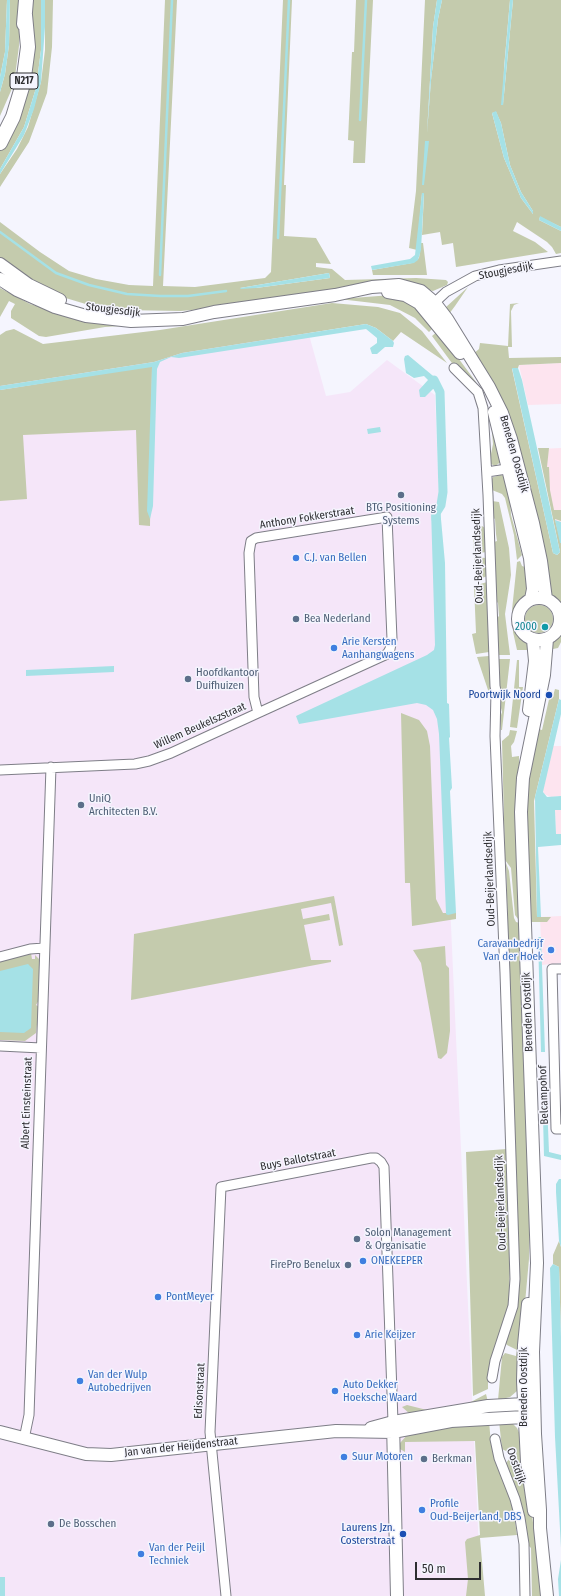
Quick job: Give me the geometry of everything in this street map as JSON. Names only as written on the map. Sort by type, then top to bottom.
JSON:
[{"type":"main road","name":"N217","points":[[0,125],[11,100],[17,80],[26,0]]},
{"type":"main road","name":"N217","points":[[0,143],[13,117],[23,84],[28,47],[25,15]]},
{"type":"main road","name":"Stougjesdijk","points":[[0,264],[39,290],[68,302],[88,308],[143,314],[214,312]]},
{"type":"main road","name":"Stougjesdijk","points":[[0,279],[17,290],[55,307],[86,316],[107,320],[167,321],[214,312],[335,295],[361,289],[400,285],[416,289],[431,307]]},
{"type":"main road","name":"Beneden Oostdijk","points":[[431,307],[452,327],[498,403],[510,435],[514,468],[530,558],[533,589],[531,599]]},
{"type":"main road","name":"Beneden Oostdijk","points":[[514,468],[538,546],[546,599]]},
{"type":"main road","points":[[531,599],[546,599],[554,603],[560,612],[560,625],[555,634],[547,639],[533,640],[524,634],[518,622],[521,608],[531,599]]},
{"type":"main road","name":"Beneden Oostdijk","points":[[523,778],[544,675],[547,639]]},
{"type":"main road","name":"Beneden Oostdijk","points":[[533,640],[535,661],[522,760],[523,778],[521,821],[537,1281],[527,1410],[547,1596]]},
{"type":"main road","name":"Jan van der Heijdenstraat","points":[[0,1432],[81,1453],[99,1455],[451,1421],[527,1410]]},
{"type":"main road","points":[[393,1427],[397,1596]]},
{"type":"street","name":"Stougjesdijk","points":[[431,307],[456,286],[480,275],[561,261]]},
{"type":"street","name":"Oud-Beijerlandsedijk","points":[[454,368],[476,389],[481,399],[487,472],[496,691],[495,736],[515,1269],[513,1306],[495,1361],[492,1378]]},
{"type":"street","points":[[487,472],[514,468]]},
{"type":"street","name":"Anthony Fokkerstraat","points":[[258,713],[254,697],[249,553],[251,543],[255,538],[387,517],[391,646]]},
{"type":"street","name":"Willem Beukelszstraat","points":[[0,770],[144,763],[383,656],[389,652],[391,646]]},
{"type":"street","name":"Albert Einsteinstraat","points":[[24,1439],[28,1415],[51,768]]},
{"type":"street","points":[[0,957],[30,949],[44,948]]},
{"type":"street","name":"Belcampohof","points":[[561,968],[552,969],[556,1129],[561,1129]]},
{"type":"street","points":[[0,1046],[41,1048]]},
{"type":"street","name":"Buys Ballotstraat","points":[[221,1187],[370,1158],[380,1160],[384,1167],[393,1427]]},
{"type":"street","name":"Edisonstraat","points":[[221,1187],[210,1444],[226,1596]]},
{"type":"street","name":"Oostdijk","points":[[495,1439],[499,1458],[517,1505],[522,1525],[525,1596]]},
{"type":"shaded area","name":"De Bosschen","points":[[306,324],[326,396],[350,392],[387,360],[435,395],[439,498],[433,523],[481,1596],[0,1596],[0,373]]},
{"type":"shaded area","points":[[561,363],[561,404],[528,405],[519,365]]},
{"type":"shaded area","points":[[561,448],[561,543],[539,449]]},
{"type":"shaded area","points":[[553,746],[561,746],[561,796],[551,797],[544,794],[543,790]]},
{"type":"shaded area","points":[[555,810],[561,810],[561,834],[556,835]]},
{"type":"shaded area","name":"Caravanbedrijf Van der Hoek","points":[[561,916],[561,963],[542,965],[540,917]]},
{"type":"green space","points":[[0,0],[7,0],[5,52],[0,77]]},
{"type":"green space","points":[[10,0],[20,0],[19,46],[14,84],[0,116],[0,92],[5,74],[9,45]]},
{"type":"green space","points":[[31,0],[41,0],[41,50],[36,88],[24,127],[0,169],[0,148],[9,132]]},
{"type":"green space","points":[[45,0],[53,0],[52,47],[47,93],[29,142],[0,187],[0,174],[17,149],[28,127],[41,82],[45,50]]},
{"type":"green space","points":[[165,0],[177,0],[163,286],[195,287],[265,278],[271,272],[283,0],[292,0],[284,185],[286,185],[284,236],[316,238],[331,264],[316,263],[316,267],[332,269],[345,280],[416,278],[446,280],[448,282],[447,285],[433,291],[421,288],[181,311],[99,308],[59,296],[16,270],[0,258],[0,222],[40,252],[69,271],[96,279],[129,285],[153,286]],"holes":[[[329,273],[330,278],[256,288],[240,288]]]},
{"type":"green space","points":[[356,0],[373,0],[365,163],[353,163],[354,141],[348,140]]},
{"type":"green space","points":[[425,0],[437,0],[433,27],[427,133],[431,80],[438,19],[442,0],[510,0],[504,68],[503,105],[513,0],[561,0],[561,227],[540,217],[539,220],[561,231],[561,253],[556,254],[547,242],[517,222],[513,231],[535,242],[548,252],[456,267],[453,243],[442,245],[440,232],[422,235],[424,194],[422,193],[417,250],[409,248],[416,191]],"holes":[[[496,112],[501,123],[510,165],[521,192],[533,211],[533,214],[521,198],[504,158],[492,113]]]},
{"type":"green space","points":[[421,243],[423,243],[427,275],[373,275],[372,270],[412,263],[419,258]]},
{"type":"green space","points":[[468,287],[455,306],[449,314],[445,308]]},
{"type":"green space","points":[[0,288],[30,304],[60,313],[122,326],[105,327],[46,337],[39,336],[11,318],[11,311],[15,304],[9,301],[0,317]]},
{"type":"green space","points":[[392,295],[415,304],[435,326],[429,332],[415,318],[390,305],[339,299]]},
{"type":"green space","points":[[332,303],[378,307],[400,313],[422,331],[447,363],[401,332],[393,341],[376,328],[366,324],[182,353],[154,362],[0,386],[0,335],[6,331],[14,329],[43,344],[160,330]]},
{"type":"green space","points":[[519,303],[514,305],[511,311],[512,347],[508,347],[509,358],[561,357],[561,363],[519,365],[518,368],[512,369],[553,553],[557,555],[560,552],[538,448],[549,448],[547,467],[549,467],[550,490],[554,510],[561,510],[561,521],[555,519],[561,543],[561,605],[554,600],[545,586],[521,465],[472,355],[479,349],[480,343],[508,346],[510,304]]},
{"type":"green space","points":[[438,331],[479,387],[460,374],[432,336]]},
{"type":"green space","points":[[151,366],[150,526],[139,525],[136,430],[23,435],[27,499],[0,501],[0,390]]},
{"type":"green space","points":[[490,410],[503,455],[501,462],[495,466],[491,464],[490,459],[493,444],[491,419],[487,414]]},
{"type":"green space","points":[[501,475],[504,476],[509,484],[511,515],[522,555],[517,560],[514,535],[505,498],[502,494],[492,490],[491,481],[493,477]]},
{"type":"green space","points":[[492,501],[499,502],[509,548],[511,575],[505,614],[510,655],[498,655],[496,619],[499,616],[498,603],[495,600],[494,542],[497,541],[495,519],[492,517]]},
{"type":"green space","points":[[482,526],[485,528],[486,552],[474,554],[473,531]]},
{"type":"green space","points":[[474,557],[486,558],[487,576],[476,581]]},
{"type":"green space","points":[[520,561],[522,566],[525,567],[531,586],[517,609],[515,621],[519,633],[531,650],[517,650],[513,632],[512,610],[517,562]]},
{"type":"green space","points":[[487,582],[489,652],[476,654],[472,634],[476,633],[474,586]]},
{"type":"green space","points":[[539,605],[549,609],[553,619],[549,629],[539,633],[529,629],[525,619],[529,609]]},
{"type":"green space","points":[[561,633],[561,642],[558,648],[548,650],[554,639]]},
{"type":"green space","points":[[489,656],[491,699],[477,657]]},
{"type":"green space","points":[[498,659],[510,659],[502,730],[500,718],[502,712],[499,700],[498,676],[500,672]]},
{"type":"green space","points":[[517,660],[519,660],[519,687],[523,687],[517,728],[510,727]]},
{"type":"green space","points":[[555,689],[559,690],[559,699],[534,801],[537,917],[551,917],[547,922],[531,922],[525,814],[527,792],[539,729],[542,730],[550,695],[553,696]]},
{"type":"green space","points":[[401,713],[419,720],[427,731],[430,746],[436,899],[443,913],[456,913],[456,919],[412,926],[410,883],[405,883]]},
{"type":"green space","points":[[510,730],[517,731],[514,742],[511,746],[512,757],[519,756],[516,788],[520,919],[518,919],[515,915],[511,868],[505,860],[502,741],[509,735]]},
{"type":"green space","points":[[506,863],[509,871],[514,918],[516,922],[520,923],[530,1203],[529,1259],[519,1382],[517,1391],[510,1397],[498,1400],[502,1357],[505,1353],[516,1356],[517,1350],[505,1343],[518,1254]]},
{"type":"green space","points":[[334,896],[343,945],[339,946],[331,903],[301,909],[303,919],[329,914],[330,920],[304,925],[311,960],[331,960],[331,962],[131,1000],[134,934]]},
{"type":"green space","points":[[445,946],[446,965],[449,968],[450,1031],[447,1053],[441,1059],[438,1058],[421,963],[413,950]]},
{"type":"green space","points":[[31,953],[32,959],[35,959],[35,955],[40,960],[39,1000],[36,1005],[39,1007],[36,1033],[25,1041],[0,1040],[0,961]]},
{"type":"green space","points":[[507,1149],[510,1257],[509,1303],[488,1380],[488,1389],[473,1396],[466,1152]]},
{"type":"green space","points":[[559,1241],[561,1247],[561,1337],[559,1267],[553,1264],[553,1255]]},
{"type":"green space","points":[[486,1394],[488,1402],[410,1414],[402,1407],[407,1405],[427,1410],[469,1403]]},
{"type":"green space","points":[[489,1421],[491,1444],[514,1514],[517,1535],[480,1538],[485,1596],[466,1596],[468,1579],[465,1542],[467,1539],[480,1535],[475,1441],[405,1442],[405,1452],[400,1449],[400,1443],[408,1434],[418,1430]]},
{"type":"green space","points":[[499,1421],[513,1424],[517,1428],[523,1441],[542,1596],[532,1596],[531,1548],[528,1545],[526,1523],[516,1488],[506,1463],[509,1459],[517,1456],[515,1450],[508,1452],[502,1449]]},
{"type":"water","points":[[7,0],[10,0],[9,45],[5,74],[0,92],[0,77],[5,52]]},
{"type":"water","points":[[41,0],[45,0],[45,27],[41,82],[34,109],[24,135],[0,174],[0,169],[24,127],[36,88],[41,50]]},
{"type":"water","points":[[437,0],[442,0],[438,19],[431,80],[427,134],[433,27]]},
{"type":"water","points":[[510,0],[513,0],[503,105],[501,105]]},
{"type":"water","points":[[496,111],[501,123],[510,165],[521,192],[533,211],[533,214],[521,198],[504,158],[492,113]]},
{"type":"water","points":[[425,141],[429,141],[424,185],[422,185]]},
{"type":"water","points":[[422,193],[424,193],[421,250],[418,260],[414,263],[372,270],[371,266],[410,259],[415,255]]},
{"type":"water","points":[[540,216],[561,227],[561,231],[539,220]]},
{"type":"water","points":[[329,273],[330,278],[256,288],[240,288]]},
{"type":"water","points":[[366,324],[376,328],[393,341],[393,347],[385,347],[377,354],[372,354],[370,348],[377,343],[377,338],[366,329],[179,358],[171,357],[160,362],[157,369],[153,506],[150,519],[147,511],[152,367],[0,390],[0,386],[154,362],[182,353]]},
{"type":"water","points":[[408,355],[438,380],[441,390],[433,389],[425,397],[420,397],[419,390],[428,380],[424,376],[414,378],[406,373],[404,359],[405,356]]},
{"type":"water","points":[[512,368],[518,368],[522,380],[560,552],[557,555],[553,553]]},
{"type":"water","points":[[380,427],[381,432],[368,434],[367,429]]},
{"type":"water","points":[[440,508],[445,563],[447,703],[449,704],[449,738],[452,788],[450,791],[456,913],[448,915],[446,914],[439,734],[437,719],[433,710],[426,705],[417,703],[299,724],[296,716],[427,655],[434,650],[431,509]]},
{"type":"water","points":[[555,520],[561,522],[561,543],[560,543]]},
{"type":"water","points":[[114,666],[114,672],[26,676],[26,670]]},
{"type":"water","points":[[559,699],[561,700],[561,714],[543,792],[547,797],[561,796],[561,810],[555,810],[556,834],[561,834],[561,845],[538,847],[541,917],[537,917],[535,797]]},
{"type":"water","points":[[538,937],[541,937],[545,1052],[541,1052]]},
{"type":"water","points":[[28,964],[33,969],[31,1028],[24,1033],[0,1032],[0,971]]},
{"type":"water","points":[[542,1078],[546,1078],[549,1152],[561,1155],[561,1160],[544,1156]]},
{"type":"water","points":[[559,1179],[561,1179],[561,1247],[559,1241],[556,1192],[556,1184]]},
{"type":"water","points":[[553,1264],[559,1267],[561,1337],[561,1548],[555,1437],[550,1268]]},
{"type":"water","points":[[561,1560],[561,1596],[559,1596],[558,1579]]},
{"type":"water","points":[[0,1577],[5,1577],[5,1596],[0,1596]]},
{"type":"waterway","points":[[160,275],[172,0]]},
{"type":"waterway","points":[[278,238],[289,0]]},
{"type":"waterway","points":[[360,120],[366,0]]},
{"type":"waterway","points":[[0,232],[56,273],[89,285],[127,294],[160,296],[188,296],[226,291]]},
{"type":"waterway","points":[[434,380],[440,392],[443,492],[441,505],[436,513],[436,519]]},
{"type":"place","name":"BTG Positioning Systems","points":[[401,495]]},
{"type":"place","name":"C.J. van Bellen","points":[[296,558]]},
{"type":"place","name":"Bea Nederland","points":[[296,619]]},
{"type":"place","name":"2000","points":[[545,627]]},
{"type":"place","name":"Arie Kersten Aanhangwagens","points":[[334,648]]},
{"type":"place","name":"Hoofdkantoor Duifhuizen","points":[[188,679]]},
{"type":"place","name":"Poortwijk Noord","points":[[549,695]]},
{"type":"place","name":"UniQ Architecten B.V.","points":[[81,805]]},
{"type":"place","name":"Caravanbedrijf Van der Hoek","points":[[551,950]]},
{"type":"place","name":"Solon Management & Organisatie","points":[[357,1239]]},
{"type":"place","name":"ONEKEEPER","points":[[363,1261]]},
{"type":"place","name":"FirePro Benelux","points":[[348,1265]]},
{"type":"place","name":"PontMeyer","points":[[158,1297]]},
{"type":"place","name":"Arie Keijzer","points":[[357,1335]]},
{"type":"place","name":"Van der Wulp Autobedrijven","points":[[80,1381]]},
{"type":"place","name":"Auto Dekker Hoeksche Waard","points":[[335,1391]]},
{"type":"place","name":"Suur Motoren","points":[[344,1457]]},
{"type":"place","name":"Berkman","points":[[424,1459]]},
{"type":"place","name":"Profile Oud-Beijerland, DBS","points":[[422,1510]]},
{"type":"place","name":"De Bosschen","points":[[51,1524]]},
{"type":"place","name":"Laurens Jzn. Costerstraat","points":[[403,1534]]},
{"type":"place","name":"Van der Peijl Techniek","points":[[141,1554]]}]
